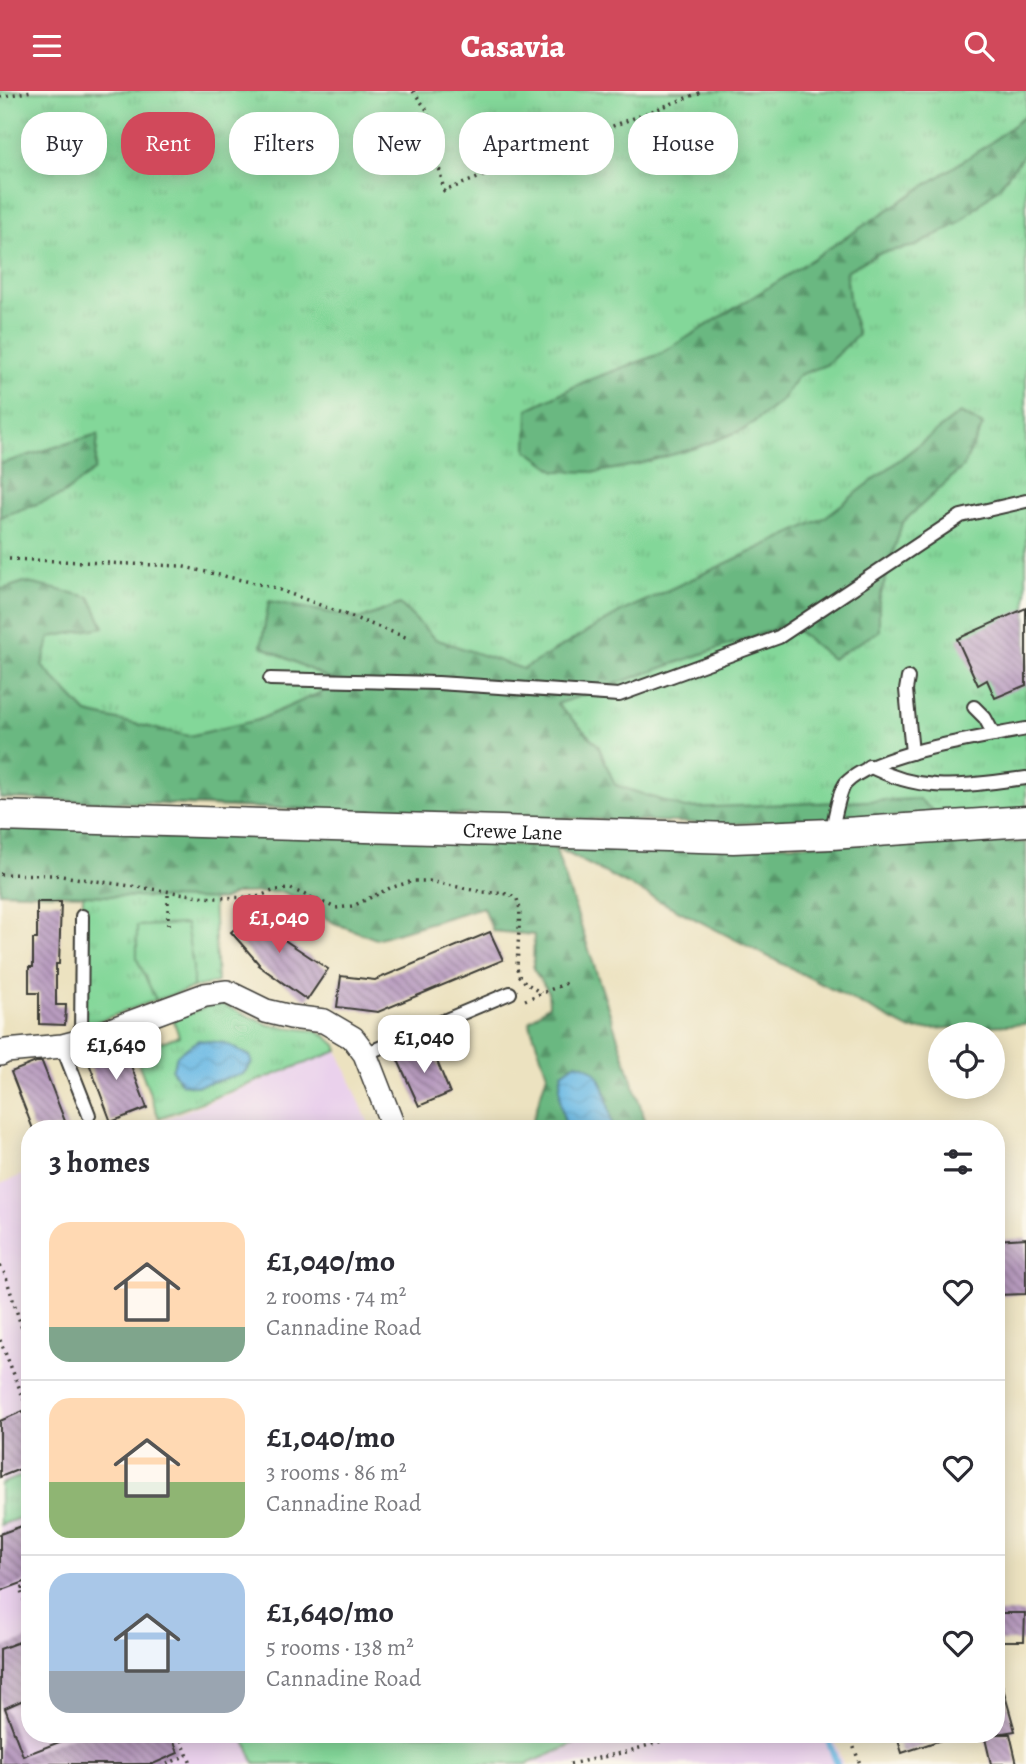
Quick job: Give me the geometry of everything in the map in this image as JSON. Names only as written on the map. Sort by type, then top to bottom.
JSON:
[{"type":"street","name":"Crewe Lane","points":[[0,816],[733,838],[1026,821]]},
{"type":"street","points":[[0,1054],[6,1051],[72,1044],[205,995],[227,992],[266,1011],[324,1021],[353,1038],[365,1054],[391,1120]]},
{"type":"lane","points":[[270,679],[438,683],[619,695],[779,637],[961,516],[1026,501]]},
{"type":"lane","points":[[908,678],[906,690],[912,753]]},
{"type":"lane","points":[[974,707],[985,717],[994,735]]},
{"type":"lane","points":[[831,834],[844,784],[869,766],[912,753],[1026,729]]},
{"type":"lane","points":[[869,766],[891,777],[926,786],[1026,778]]},
{"type":"lane","points":[[82,916],[72,1044],[89,1115]]},
{"type":"lane","points":[[365,1054],[510,993]]},
{"type":"path","points":[[0,97],[32,91]]},
{"type":"path","points":[[413,91],[427,110],[444,191],[704,91]]},
{"type":"path","points":[[9,559],[180,566],[272,587],[408,638]]},
{"type":"path","points":[[0,874],[55,875],[193,897],[257,897],[281,888],[291,889],[336,908],[353,906],[390,888],[413,881],[429,881],[482,892],[509,894],[517,899],[520,909],[517,968],[519,976],[541,993]]},
{"type":"path","points":[[168,893],[168,925]]},
{"type":"path","points":[[0,1266],[21,1325]]},
{"type":"path","points":[[0,1340],[21,1392]]},
{"type":"path","points":[[182,1743],[191,1764]]},
{"type":"path","points":[[570,1764],[656,1743]]},
{"type":"path","points":[[852,1743],[860,1764]]},
{"type":"path","points":[[167,1764],[187,1755]]},
{"type":"shaded area","points":[[338,1051],[367,1120],[163,1120]]},
{"type":"shaded area","points":[[21,1176],[21,1743],[835,1743],[843,1764],[0,1764],[0,1184]]},
{"type":"green space","points":[[0,91],[1026,91],[1026,810],[918,816],[432,815],[0,798]]},
{"type":"green space","points":[[1026,115],[1026,152],[999,187],[959,223],[916,246],[879,253],[846,271],[850,307],[858,335],[826,365],[799,375],[781,401],[745,429],[696,448],[598,472],[556,471],[527,450],[528,409],[586,381],[660,354],[777,282],[989,144]]},
{"type":"green space","points":[[960,413],[983,425],[963,467],[902,523],[879,601],[879,631],[832,659],[789,624],[557,704],[598,745],[615,785],[685,808],[919,799],[938,815],[731,824],[0,798],[0,590],[24,582],[90,597],[104,627],[50,637],[42,666],[87,713],[189,736],[258,720],[340,684],[261,646],[269,601],[361,619],[400,604],[435,639],[523,669],[623,611],[824,518]]},
{"type":"green space","points":[[98,434],[95,470],[62,495],[0,517],[0,464]]},
{"type":"green space","points":[[0,816],[554,847],[1026,842],[1026,1024],[928,1022],[928,1029],[911,1030],[555,847],[645,1120],[533,1120],[547,1074],[529,1021],[549,1005],[548,991],[533,969],[534,935],[493,931],[483,907],[376,939],[334,923],[284,892],[237,893],[222,900],[0,892]]},
{"type":"green space","points":[[83,894],[213,898],[217,982],[177,992],[80,1028]]},
{"type":"green space","points":[[186,924],[193,967],[193,988],[156,1000],[137,959],[137,926]]},
{"type":"green space","points":[[221,1004],[269,1025],[316,1031],[336,1045],[338,1051],[159,1118],[134,1051],[179,1036],[173,1019]]},
{"type":"green space","points":[[21,1476],[21,1517],[0,1525],[0,1484]]},
{"type":"green space","points":[[246,1743],[577,1743],[527,1764],[255,1764]]},
{"type":"water","points":[[198,1040],[225,1043],[250,1056],[252,1063],[243,1074],[196,1086],[182,1084],[172,1070],[177,1055]]},
{"type":"water","points":[[576,1063],[594,1071],[603,1087],[611,1120],[564,1120],[560,1101],[562,1073]]},
{"type":"building","points":[[1026,608],[1026,685],[995,698],[987,680],[978,685],[957,639]]},
{"type":"building","points":[[37,902],[61,902],[56,1005],[66,1005],[65,1025],[39,1024],[39,993],[29,993],[33,939],[37,939]]},
{"type":"building","points":[[257,909],[286,941],[328,969],[307,1000],[258,965],[231,932]]},
{"type":"building","points":[[490,932],[503,960],[378,1012],[337,1007],[341,976],[375,980]]},
{"type":"building","points":[[122,1042],[147,1108],[110,1120],[86,1055]]},
{"type":"building","points":[[430,1044],[450,1093],[419,1106],[397,1058]]},
{"type":"building","points":[[42,1062],[65,1120],[30,1120],[11,1072]]},
{"type":"building","points":[[1026,1238],[1026,1294],[1005,1295],[1005,1239]]},
{"type":"building","points":[[21,1412],[21,1469],[0,1477],[0,1421]]},
{"type":"building","points":[[21,1526],[21,1583],[0,1591],[0,1534]]},
{"type":"building","points":[[1005,1613],[1025,1613],[1024,1641],[1005,1641]]},
{"type":"building","points":[[21,1641],[21,1701],[5,1708],[23,1756],[57,1743],[174,1743],[178,1753],[153,1764],[0,1764],[0,1649]]},
{"type":"building","points":[[1005,1695],[1015,1731],[1005,1733]]},
{"type":"building","points":[[1005,1734],[1010,1734],[1017,1764],[991,1764],[986,1743],[1005,1743]]},
{"type":"building","points":[[899,1743],[932,1743],[902,1753]]},
{"type":"waterway","points":[[829,1743],[837,1764]]}]
